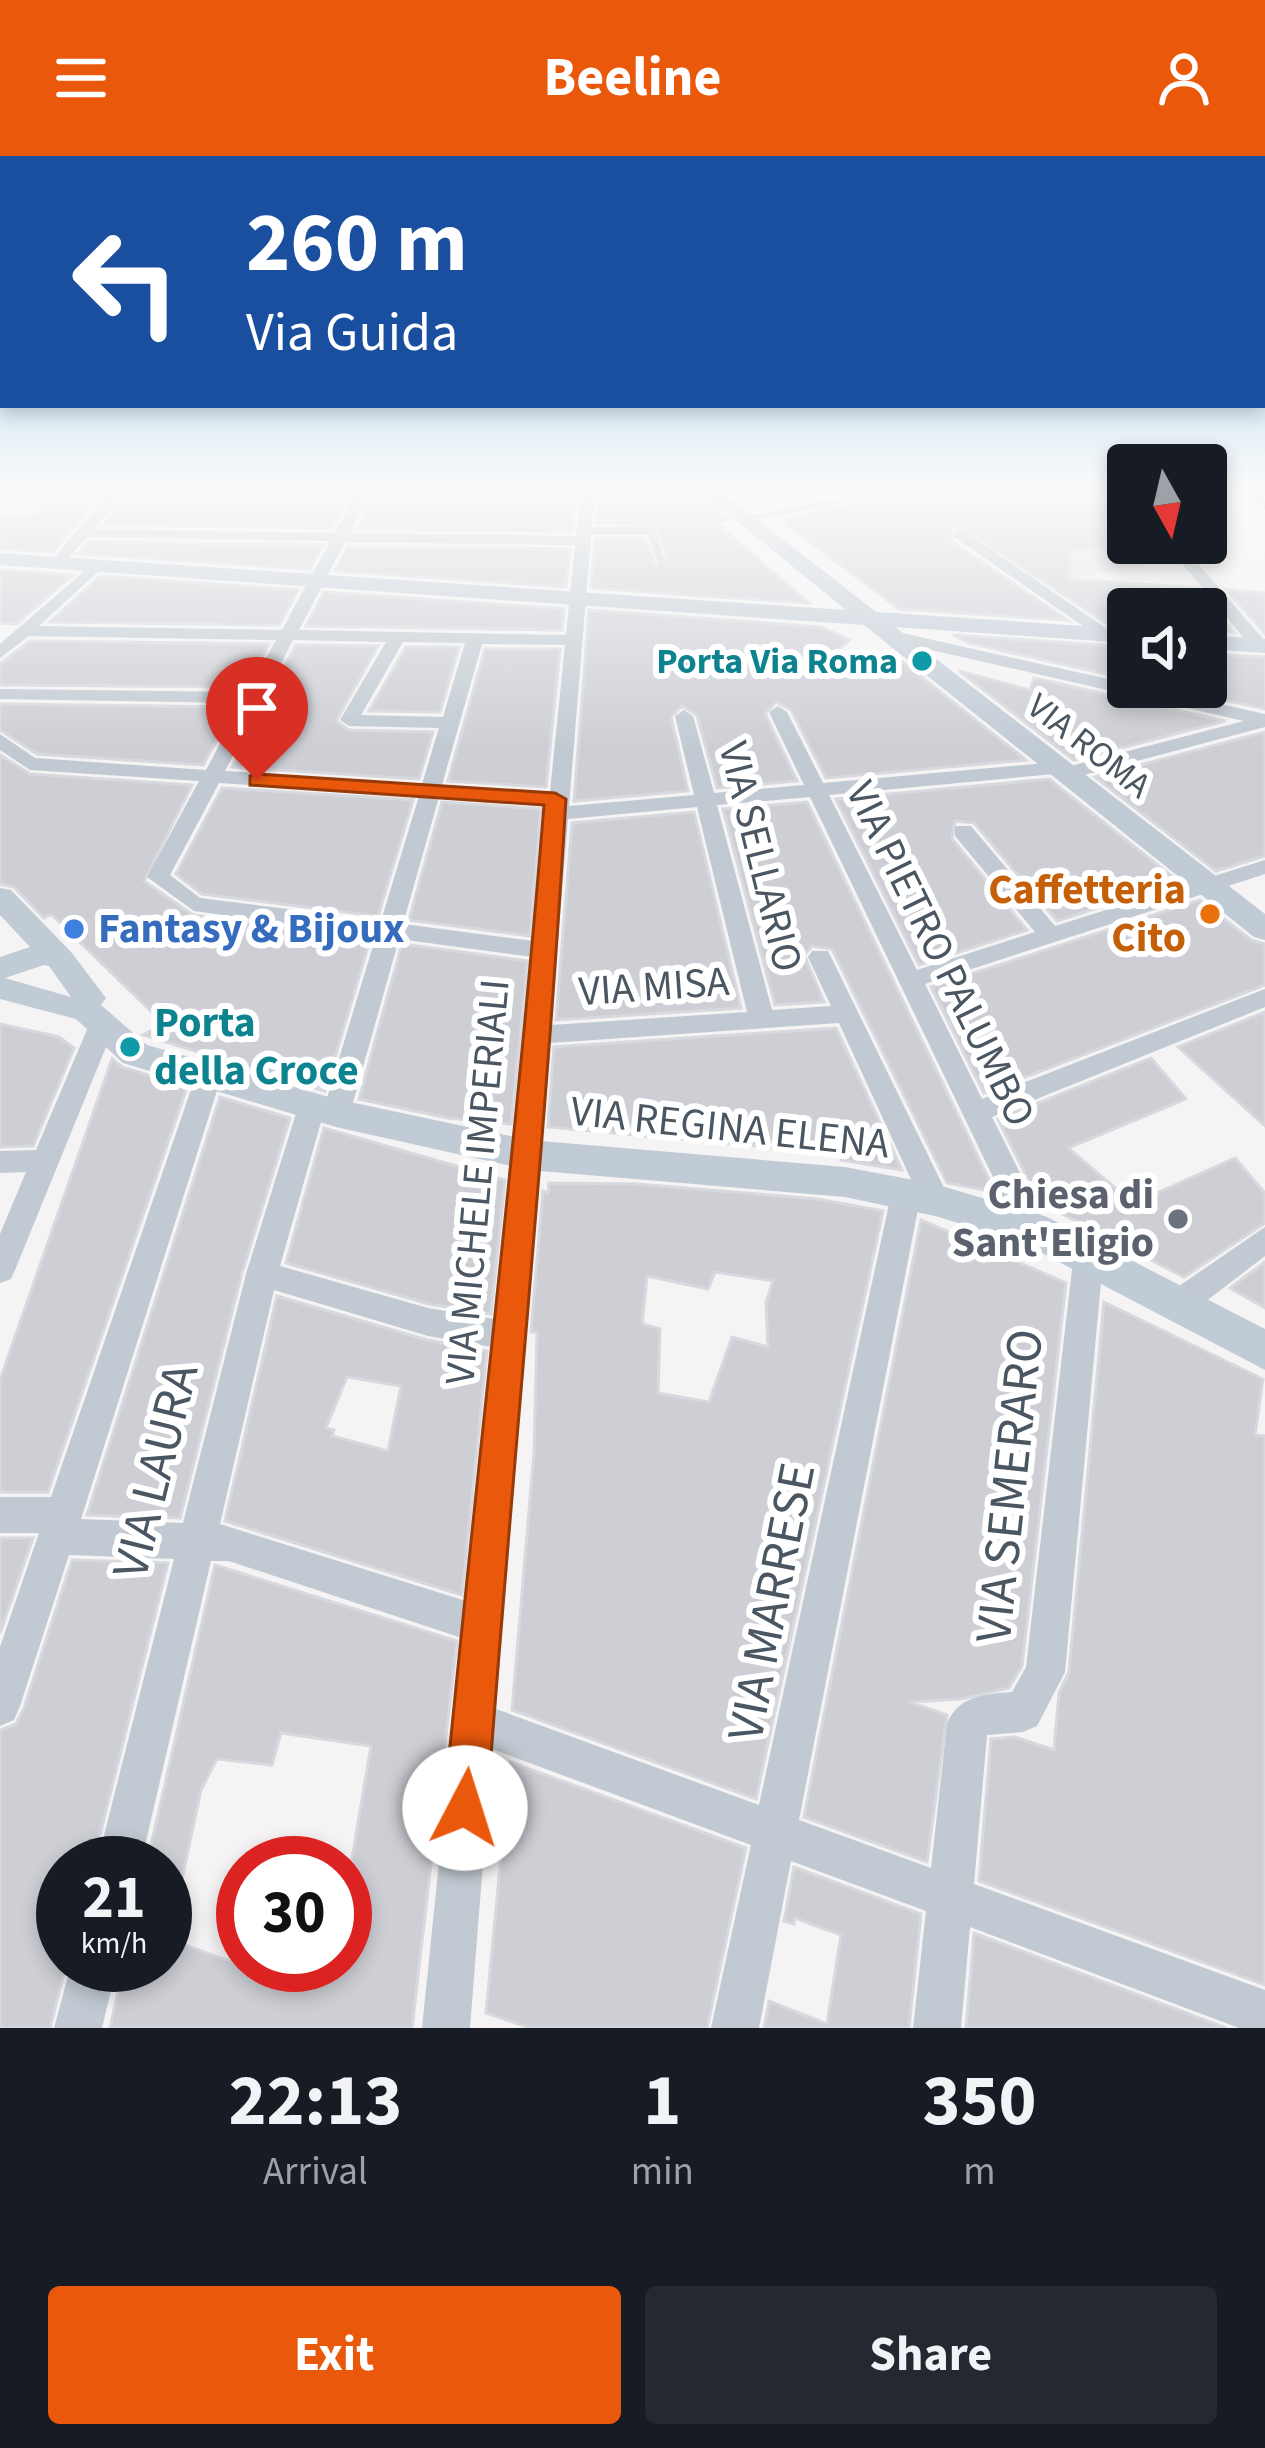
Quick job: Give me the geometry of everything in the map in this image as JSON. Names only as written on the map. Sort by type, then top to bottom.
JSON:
[{"type":"street","points":[[0,653],[87,574]]},
{"type":"street","points":[[237,574],[1107,635]]},
{"type":"street","points":[[325,574],[158,877],[194,904],[541,950]]},
{"type":"street","name":"VIA MICHELE IMPERIALI","points":[[449,2027],[506,1335],[529,1155],[541,950],[581,574]]},
{"type":"street","name":"VIA ROMA","points":[[813,574],[1265,930]]},
{"type":"street","points":[[1022,574],[1107,629]]},
{"type":"street","points":[[1200,574],[1262,645]]},
{"type":"street","points":[[24,631],[576,640]]},
{"type":"street","points":[[893,636],[1265,721]]},
{"type":"street","points":[[398,638],[349,720],[446,723]]},
{"type":"street","name":"VIA LAURA","points":[[125,1836],[262,1274],[386,929],[475,639]]},
{"type":"street","points":[[1227,643],[1262,645]]},
{"type":"street","points":[[0,694],[256,698]]},
{"type":"street","name":"VIA PIETRO PALUMBO","points":[[778,712],[1033,1229]]},
{"type":"street","name":"VIA SELLARIO","points":[[684,716],[761,1018]]},
{"type":"street","points":[[3,747],[30,764],[555,807],[705,800],[1061,771],[1265,721]]},
{"type":"street","points":[[963,831],[1051,936]]},
{"type":"street","points":[[909,981],[1265,867]]},
{"type":"street","points":[[0,897],[61,959],[89,998],[92,1016],[0,1270]]},
{"type":"street","points":[[0,969],[45,953],[61,959]]},
{"type":"street","points":[[820,957],[920,1197]]},
{"type":"street","points":[[0,988],[92,1016]]},
{"type":"street","points":[[975,1113],[1265,997]]},
{"type":"street","name":"VIA MISA","points":[[539,1035],[847,1014]]},
{"type":"street","name":"VIA REGINA ELENA","points":[[92,1016],[135,1054],[324,1110],[529,1155],[844,1182],[920,1197],[1033,1229],[1265,1351]]},
{"type":"street","points":[[0,1706],[208,1078]]},
{"type":"street","points":[[0,1162],[42,1161]]},
{"type":"street","name":"VIA MARRESE","points":[[735,2028],[920,1197]]},
{"type":"street","points":[[1177,1305],[1265,1239]]},
{"type":"street","name":"VIA SEMERARO","points":[[937,2028],[967,1724],[982,1714],[1023,1712],[1045,1672],[1088,1261]]},
{"type":"street","points":[[262,1274],[428,1322],[506,1335]]},
{"type":"street","points":[[0,1515],[60,1526],[229,1543],[481,1625]]},
{"type":"street","points":[[473,1721],[1265,2014]]},
{"type":"street","points":[[78,2028],[87,1992]]},
{"type":"shaded area","points":[[1033,574],[1095,574],[1048,584]]},
{"type":"building","points":[[0,574],[73,575],[16,624],[0,623]]},
{"type":"building","points":[[384,574],[567,574],[566,587]]},
{"type":"building","points":[[592,574],[776,574],[809,603],[591,588]]},
{"type":"building","points":[[853,574],[1000,574],[1067,620],[899,609]]},
{"type":"building","points":[[1033,574],[1197,588],[1107,588],[1107,623]]},
{"type":"building","points":[[100,576],[298,590],[279,625],[50,622]]},
{"type":"building","points":[[1227,590],[1265,593],[1265,634]]},
{"type":"building","points":[[324,592],[564,609],[562,630],[306,626]]},
{"type":"building","points":[[589,610],[821,627],[849,640],[818,669],[903,662],[1026,760],[826,778],[791,710],[776,702],[765,714],[797,781],[717,788],[697,715],[682,706],[671,717],[688,791],[574,801]]},
{"type":"building","points":[[953,635],[1107,646],[1107,674],[969,643]]},
{"type":"building","points":[[30,641],[269,644],[245,687],[0,685],[0,664]]},
{"type":"building","points":[[296,645],[378,646],[336,721],[349,730],[433,732],[419,779],[232,767]]},
{"type":"building","points":[[406,647],[459,647],[440,712],[369,711]]},
{"type":"building","points":[[485,649],[560,649],[546,787],[448,781]]},
{"type":"building","points":[[1227,655],[1265,657],[1265,709],[1227,701]]},
{"type":"building","points":[[959,671],[1030,690],[1034,678],[1107,694],[1107,708],[1167,708],[1225,721],[1074,760]]},
{"type":"building","points":[[0,704],[235,707],[203,765],[37,754],[0,730]]},
{"type":"building","points":[[1265,732],[1265,856],[1216,871],[1095,777]]},
{"type":"building","points":[[0,755],[30,774],[192,785],[144,881],[193,915],[370,940],[325,1091],[143,1035],[164,1024],[51,914],[44,918],[14,887],[0,884]]},
{"type":"building","points":[[1049,779],[1179,882],[1057,921],[974,823],[955,821],[952,839],[1027,930],[919,965],[836,799]]},
{"type":"building","points":[[222,788],[413,800],[378,916],[202,894],[176,874]]},
{"type":"building","points":[[442,802],[541,809],[530,936],[409,920]]},
{"type":"building","points":[[807,802],[995,1192],[947,1183],[832,949],[812,946],[804,955],[824,1002],[775,1005],[723,809]]},
{"type":"building","points":[[694,812],[741,1008],[556,1020],[572,823]]},
{"type":"building","points":[[1200,900],[1251,940],[1265,944],[1265,985],[984,1093],[931,987]]},
{"type":"building","points":[[402,944],[528,961],[511,1124],[448,1118],[359,1099]]},
{"type":"building","points":[[1265,1012],[1265,1126],[1178,1047]]},
{"type":"building","points":[[0,1024],[59,1037],[74,1048],[33,1146],[0,1147]]},
{"type":"building","points":[[836,1028],[902,1170],[841,1160],[842,1154],[548,1127],[554,1047]]},
{"type":"building","points":[[1151,1058],[1186,1099],[1068,1148],[1121,1193],[1129,1186],[1152,1195],[1235,1158],[1265,1193],[1265,1223],[1184,1277],[1039,1202],[998,1119]]},
{"type":"building","points":[[112,1059],[122,1067],[187,1087],[48,1492],[0,1492],[0,1380]]},
{"type":"building","points":[[220,1097],[290,1118],[242,1273],[180,1518],[87,1515]]},
{"type":"building","points":[[324,1128],[505,1180],[491,1314],[429,1304],[286,1263]]},
{"type":"building","points":[[549,1183],[636,1184],[817,1199],[883,1211],[756,1799],[512,1710],[534,1453],[537,1332],[531,1332],[543,1191],[548,1193]],"holes":[[[715,1272],[773,1281],[766,1303],[768,1347],[732,1337],[709,1402],[658,1393],[660,1329],[642,1324],[647,1276],[708,1289]]]},
{"type":"building","points":[[921,1220],[1066,1283],[1022,1666],[1009,1688],[961,1699],[909,1702],[947,1715],[927,1862],[804,1817]]},
{"type":"building","points":[[1265,1262],[1265,1308],[1230,1288]]},
{"type":"building","points":[[277,1296],[427,1340],[487,1351],[462,1595],[225,1521]],"holes":[[[347,1377],[401,1386],[388,1451],[332,1436],[334,1430],[326,1428]]]},
{"type":"building","points":[[1104,1302],[1263,1379],[1255,1435],[1265,1436],[1265,1985],[979,1881],[991,1739],[1015,1737],[1054,1750],[1059,1693],[1069,1672]]},
{"type":"building","points":[[0,1538],[33,1538],[0,1633]]},
{"type":"building","points":[[72,1560],[168,1563],[100,1836],[36,1836],[36,1992],[59,1992],[50,2028],[0,2028],[0,1730],[16,1724]]},
{"type":"building","points":[[215,1565],[457,1641],[412,2028],[110,2028],[118,1992],[192,1992],[192,1948],[216,1956],[216,1992],[372,1992],[372,1836],[356,1836],[371,1746],[281,1733],[272,1765],[217,1759],[201,1790],[191,1836],[153,1836]]},
{"type":"building","points":[[510,1762],[746,1848],[707,2028],[530,2028],[486,2013]]},
{"type":"building","points":[[794,1867],[921,1914],[909,2028],[764,2028],[769,2001],[827,2024],[841,1935],[795,1918],[794,1924],[784,1921]]},
{"type":"building","points":[[974,1933],[1226,2028],[966,2028]]},
{"type":"place","name":"Porta Via Roma","points":[[922,661]]},
{"type":"place","name":"Caffetteria Cito","points":[[1210,914]]},
{"type":"place","name":"Fantasy & Bijoux","points":[[74,929]]},
{"type":"place","name":"Porta della Croce","points":[[130,1047]]},
{"type":"place","name":"Chiesa di Sant'Eligio","points":[[1178,1219]]},
{"type":"route","points":[[257,780],[555,799],[529,1155],[506,1335],[465,1808]]}]
